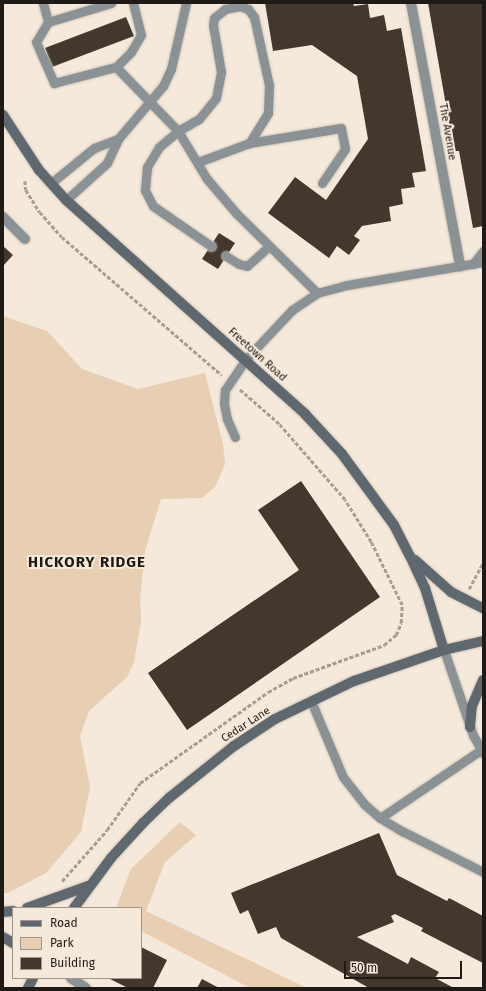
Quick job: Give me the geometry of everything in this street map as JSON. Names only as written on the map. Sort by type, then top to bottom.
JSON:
[{"type":"main road","name":"Freetown Road","points":[[3,115],[21,145],[66,200],[143,271],[305,414],[342,454],[394,525],[425,588],[444,650]]},
{"type":"main road","points":[[410,556],[451,592],[483,608]]},
{"type":"main road","name":"Cedar Lane","points":[[75,907],[91,885],[143,823],[195,776],[276,719],[354,681],[444,650],[483,641]]},
{"type":"main road","points":[[470,727],[472,706],[483,680]]},
{"type":"main road","points":[[30,907],[91,885]]},
{"type":"main road","points":[[3,937],[12,942]]},
{"type":"main road","points":[[28,988],[32,979]]},
{"type":"street","name":"The Avenue","points":[[411,3],[460,266]]},
{"type":"street","points":[[3,217],[25,239]]},
{"type":"street","points":[[72,979],[86,988]]},
{"type":"lane","points":[[43,3],[48,22]]},
{"type":"lane","points":[[111,3],[48,22],[36,42],[54,83],[116,67],[131,52],[141,35],[133,3]]},
{"type":"lane","points":[[66,200],[107,163],[118,139],[151,103],[171,69],[186,3]]},
{"type":"lane","points":[[211,246],[152,206],[145,190],[147,167],[151,157],[178,131],[199,119],[216,98],[221,72],[213,25],[214,18],[224,9],[240,6],[248,9],[254,17],[270,91],[268,113],[249,143]]},
{"type":"lane","points":[[116,67],[178,131],[207,179],[220,195],[317,293]]},
{"type":"lane","points":[[198,162],[249,143],[342,128],[345,149],[322,183]]},
{"type":"lane","points":[[51,183],[94,148],[118,139]]},
{"type":"lane","points":[[226,256],[247,266],[269,246]]},
{"type":"lane","points":[[473,264],[483,251]]},
{"type":"lane","points":[[235,437],[227,419],[225,390],[245,360],[292,310],[317,293],[347,285],[483,262]]},
{"type":"lane","points":[[380,818],[482,752],[470,727],[444,650]]},
{"type":"lane","points":[[311,701],[343,777],[364,804],[380,818],[483,872]]},
{"type":"path","points":[[25,181],[26,190],[62,238],[227,379]]},
{"type":"path","points":[[59,885],[107,830],[140,783],[268,692],[293,678],[384,645],[396,635],[401,623],[402,605],[371,542],[345,500],[279,424],[239,389]]},
{"type":"path","points":[[469,589],[483,563]]},
{"type":"green space","points":[[3,316],[47,331],[82,369],[138,389],[205,373],[223,444],[225,464],[215,487],[202,498],[161,499],[145,551],[140,599],[141,622],[134,662],[127,677],[89,711],[80,736],[90,787],[81,832],[46,873],[8,893],[3,893]]},
{"type":"green space","points":[[180,822],[196,835],[165,862],[146,911],[307,988],[250,988],[142,932],[142,907],[116,907],[131,869]]},
{"type":"building","points":[[265,3],[353,3],[354,6],[368,4],[370,18],[384,15],[387,31],[401,28],[426,171],[412,173],[415,187],[401,189],[403,204],[389,207],[391,221],[362,226],[354,236],[360,240],[349,255],[337,246],[329,258],[268,213],[295,177],[326,200],[368,139],[357,76],[312,45],[273,51]]},
{"type":"building","points":[[428,3],[483,3],[483,226],[473,228],[459,151],[454,151]]},
{"type":"building","points":[[126,17],[134,36],[52,67],[45,48]]},
{"type":"building","points":[[219,233],[235,243],[218,269],[202,259]]},
{"type":"building","points":[[3,246],[13,255],[3,266]]},
{"type":"building","points":[[301,481],[380,597],[187,730],[148,673],[299,570],[258,510]]},
{"type":"building","points":[[379,833],[397,875],[447,901],[449,898],[483,916],[483,963],[421,931],[423,928],[395,914],[391,916],[394,922],[357,937],[408,964],[411,957],[439,972],[435,978],[454,988],[369,988],[281,938],[276,927],[258,934],[248,910],[240,914],[231,893]]},
{"type":"building","points":[[142,948],[167,960],[153,988],[128,988],[110,979],[142,979]]},
{"type":"building","points":[[202,979],[219,988],[197,988]]},
{"type":"district","name":"HICKORY RIDGE","points":[[87,563]]}]
